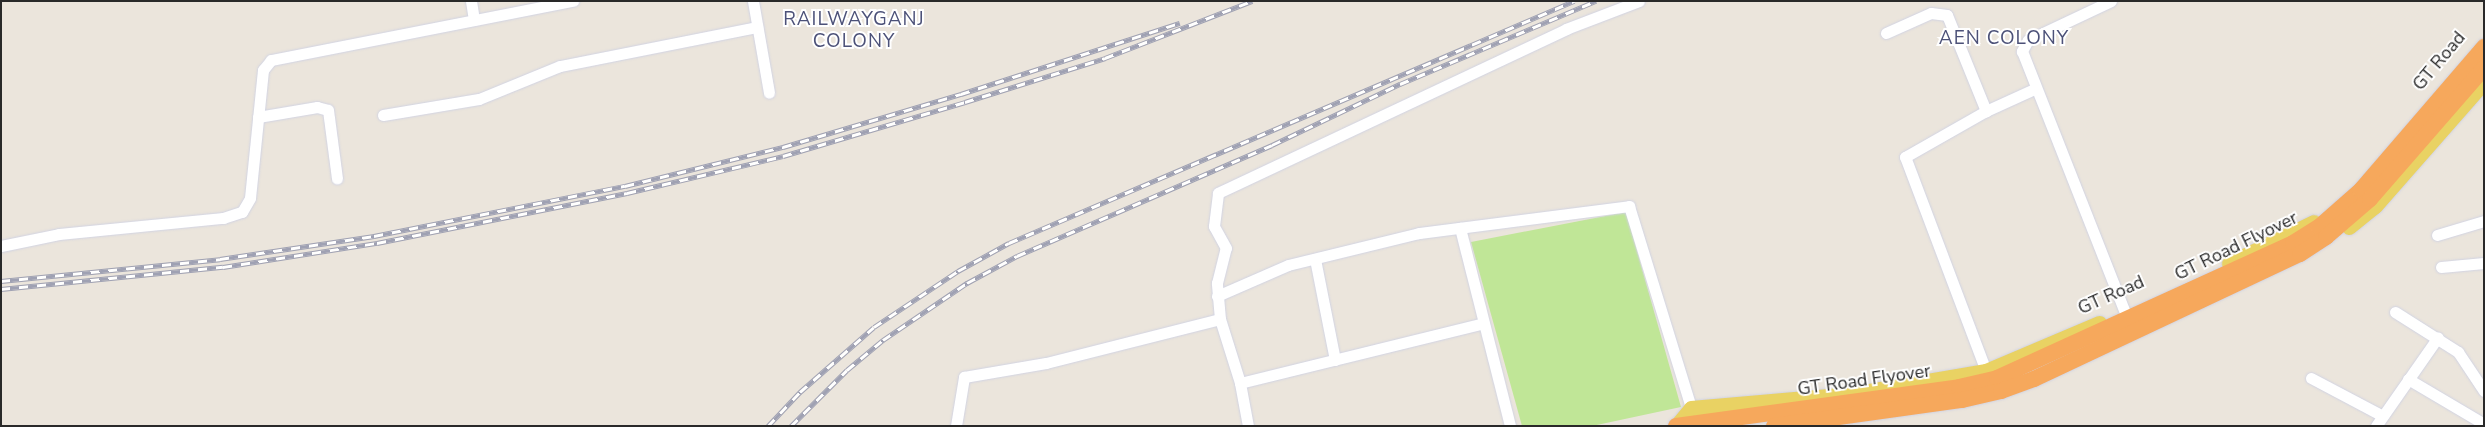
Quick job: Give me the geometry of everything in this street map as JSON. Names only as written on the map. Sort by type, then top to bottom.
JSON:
[{"type":"highway","name":"GT Road Flyover","points":[[1676,426],[1695,415],[1959,387],[1997,378],[2293,243],[2319,227],[2360,190],[2484,48]]},
{"type":"highway","name":"GT Road Flyover","points":[[1774,426],[1962,400],[2001,391],[2034,379],[2300,254],[2326,238],[2370,199],[2484,68]]},
{"type":"main road","name":"GT Road","points":[[1695,415],[1851,394],[1986,371],[2125,312],[2308,226],[2346,200],[2484,38]]},
{"type":"main road","points":[[1819,426],[1961,405],[2000,396],[2038,382],[2300,259],[2335,239],[2375,206],[2484,82]]},
{"type":"street","points":[[471,1],[474,20]]},
{"type":"street","points":[[1,246],[59,234],[234,216],[242,212],[250,198],[262,70],[271,60],[573,1]]},
{"type":"street","points":[[753,1],[769,93]]},
{"type":"street","points":[[1248,426],[1240,383],[1220,319],[1217,296],[1226,248],[1214,226],[1218,193],[1566,29],[1640,1]]},
{"type":"street","points":[[2112,1],[2028,40],[2022,51],[2022,59],[2125,312]]},
{"type":"street","points":[[1886,33],[1931,14],[1947,15],[1986,111]]},
{"type":"street","points":[[383,115],[479,99],[560,66],[757,27]]},
{"type":"street","points":[[1986,371],[1905,157],[1986,111],[2034,89]]},
{"type":"street","points":[[258,117],[317,107],[328,110],[337,178]]},
{"type":"street","points":[[1217,296],[1288,265],[1419,233],[1629,206],[1695,415]]},
{"type":"street","points":[[2437,235],[2484,221]]},
{"type":"street","points":[[1460,228],[1510,426]]},
{"type":"street","points":[[1315,258],[1335,360]]},
{"type":"street","points":[[2441,267],[2484,263]]},
{"type":"street","points":[[2395,312],[2438,337],[2458,352],[2484,391]]},
{"type":"street","points":[[954,425],[964,377],[1046,363],[1220,319]]},
{"type":"street","points":[[1240,383],[1484,323]]},
{"type":"street","points":[[2376,426],[2438,337]]},
{"type":"street","points":[[2311,378],[2383,416]]},
{"type":"street","points":[[2408,379],[2484,424]]},
{"type":"green space","points":[[1626,212],[1681,407],[1592,426],[1522,426],[1471,242]]},
{"type":"railway","points":[[1,289],[223,267],[377,243],[627,193],[783,156],[965,102],[1105,58],[1252,1]]},
{"type":"railway","points":[[768,426],[800,392],[874,327],[958,271],[1009,243],[1574,1]]},
{"type":"railway","points":[[791,426],[847,370],[883,340],[967,283],[1017,256],[1272,145],[1400,84],[1596,1]]},
{"type":"railway","points":[[1,281],[220,259],[374,236],[625,186],[783,147],[961,94],[1180,23]]},
{"type":"district","name":"RAILWAYGANJ COLONY","points":[[854,31]]},
{"type":"district","name":"AEN COLONY","points":[[2004,39]]}]
